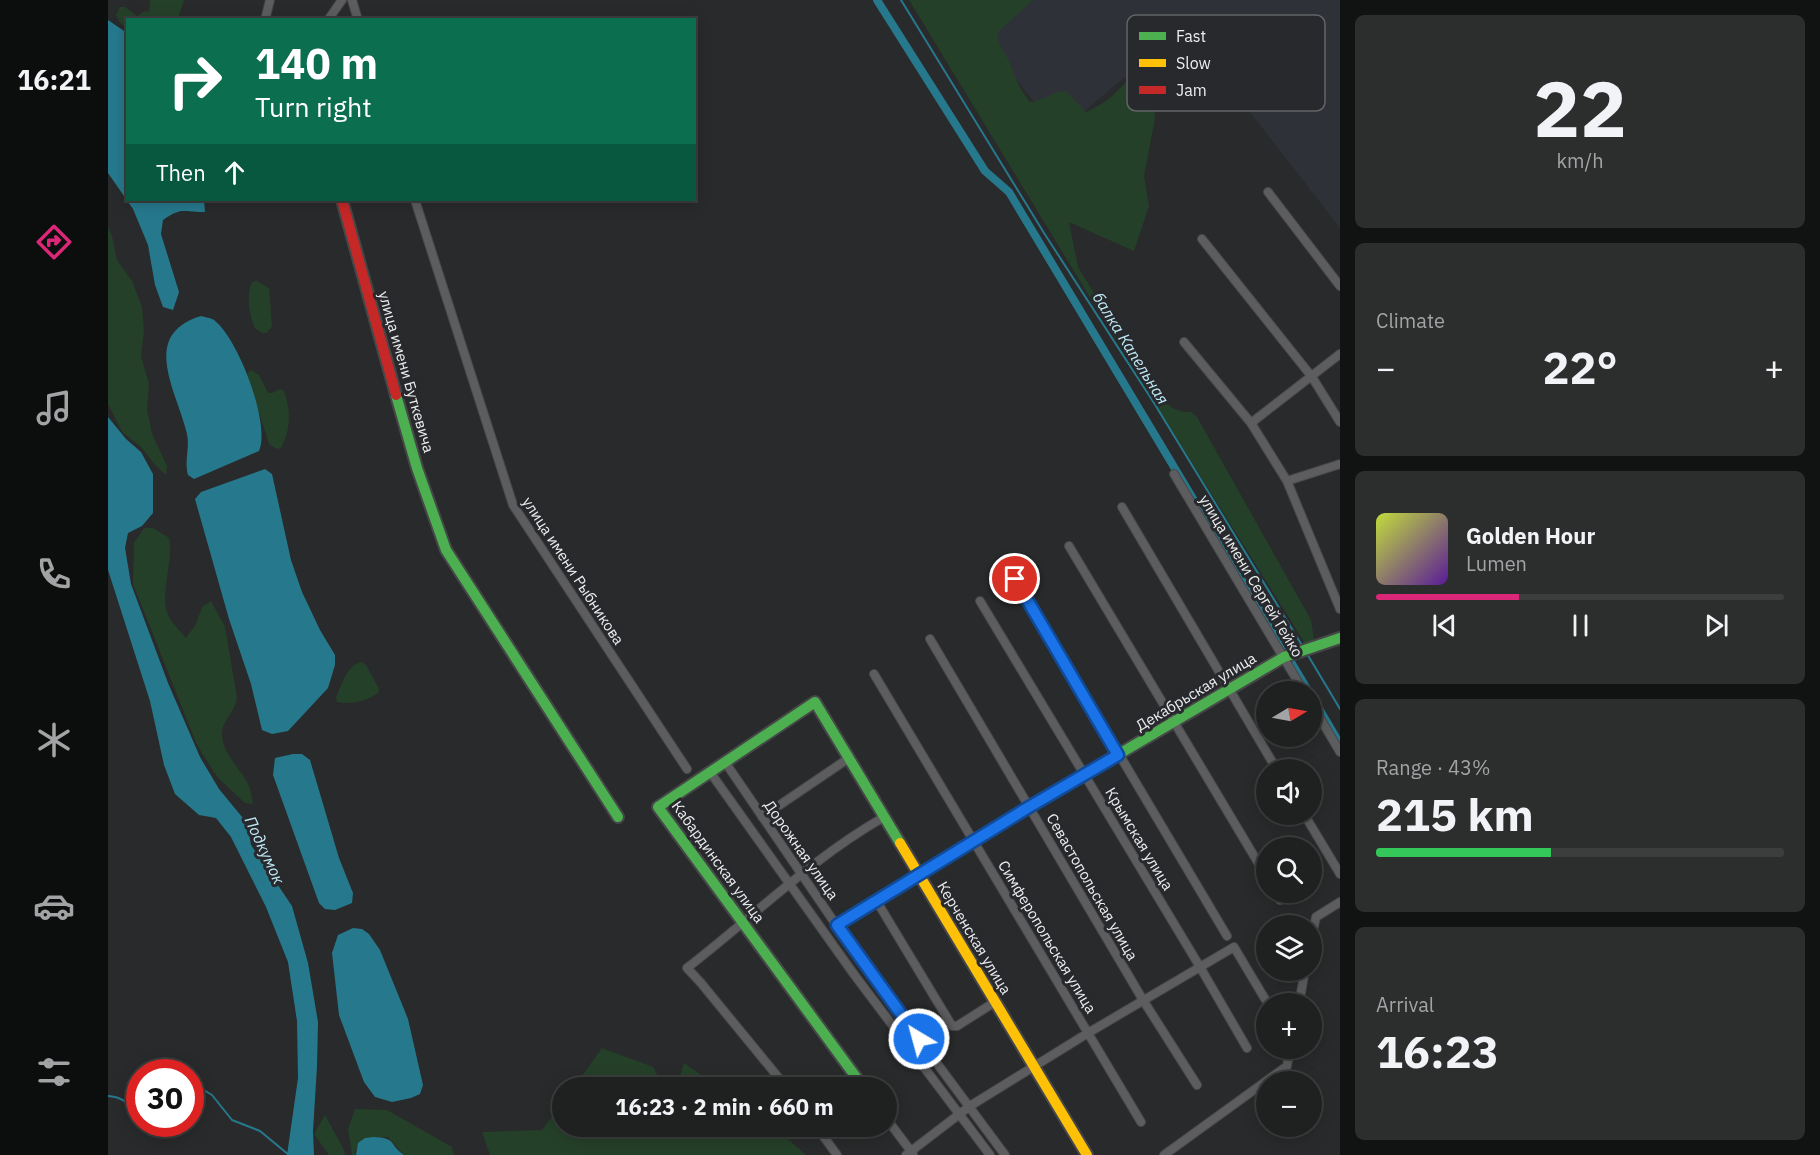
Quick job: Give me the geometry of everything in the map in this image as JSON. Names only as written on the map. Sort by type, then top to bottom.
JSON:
[{"type":"street","points":[[266,18],[270,0]]},
{"type":"street","points":[[329,18],[342,0]]},
{"type":"street","points":[[352,0],[357,18]]},
{"type":"street","points":[[1268,192],[1340,286]]},
{"type":"street","name":"улица имени Буткевича","points":[[342,201],[417,468],[446,550],[618,817]]},
{"type":"street","name":"улица имени Рыбникова","points":[[415,201],[513,505],[687,769]]},
{"type":"street","points":[[1202,239],[1312,377],[1340,422]]},
{"type":"street","points":[[1184,342],[1251,423],[1287,481],[1340,609]]},
{"type":"street","points":[[1251,423],[1340,354]]},
{"type":"street","points":[[1287,481],[1340,464]]},
{"type":"street","name":"улица имени Сергей Гейко","points":[[1174,474],[1298,681]]},
{"type":"street","points":[[1122,507],[1270,759]]},
{"type":"street","points":[[1069,546],[1256,860]]},
{"type":"street","points":[[1015,579],[1227,936]]},
{"type":"street","name":"Крымская улица","points":[[980,601],[1247,1048]]},
{"type":"street","name":"Декабрьская улица","points":[[837,925],[1029,807],[1284,657],[1340,638]]},
{"type":"street","name":"Севастопольская улица","points":[[930,639],[1143,1000],[1197,1085]]},
{"type":"street","name":"Симферопольская улица","points":[[874,674],[1141,1122]]},
{"type":"street","name":"Керченская улица","points":[[815,702],[1088,1155]]},
{"type":"street","name":"Кабардинская улица","points":[[815,702],[658,807],[856,1077]]},
{"type":"street","points":[[1322,722],[1340,752]]},
{"type":"street","points":[[762,817],[849,758]]},
{"type":"street","name":"Дорожная улица","points":[[725,762],[881,989],[1005,1155]]},
{"type":"street","name":"Дорожная улица","points":[[710,772],[788,884],[990,1155]]},
{"type":"street","points":[[779,1077],[687,968],[801,873],[856,833],[884,817]]},
{"type":"street","points":[[1311,825],[1340,874]]},
{"type":"street","points":[[876,900],[952,1026],[957,1026],[995,1002]]},
{"type":"street","points":[[1319,915],[1340,902]]},
{"type":"street","points":[[897,1134],[910,1154],[970,1106],[1143,1000],[1234,948],[1261,993]]},
{"type":"street","points":[[1164,1155],[1287,1066],[1288,1059]]},
{"type":"street","points":[[824,1137],[837,1155]]},
{"type":"shaded area","points":[[1030,0],[1340,0],[1340,228],[1249,111],[1325,111],[1325,15],[1127,15],[1127,75],[1059,133],[983,38]]},
{"type":"green space","points":[[150,0],[184,0],[178,18],[126,18],[126,27],[120,23],[116,15],[120,7],[125,7],[137,16],[145,11],[149,12]]},
{"type":"green space","points":[[909,0],[1033,0],[997,33],[1017,81],[1030,102],[1066,91],[1086,112],[1110,98],[1127,82],[1127,111],[1154,111],[1155,118],[1144,176],[1149,206],[1134,251],[1069,222],[1078,267],[1153,394],[1173,408],[1191,412],[1197,417],[1311,620],[1314,640],[1306,645],[1136,373]]},
{"type":"green space","points":[[108,227],[117,260],[132,281],[142,307],[144,331],[141,356],[149,384],[147,409],[152,434],[167,466],[166,475],[141,447],[122,432],[108,404]]},
{"type":"green space","points":[[257,281],[269,288],[272,326],[267,333],[262,333],[255,328],[250,311],[250,287],[252,282]]},
{"type":"green space","points":[[251,370],[259,375],[268,393],[280,389],[284,391],[289,420],[287,434],[281,448],[277,449],[269,444],[247,373]]},
{"type":"green space","points":[[144,528],[153,528],[169,538],[170,556],[165,598],[168,615],[176,627],[186,638],[196,624],[202,607],[211,601],[225,627],[237,698],[224,724],[223,740],[228,754],[246,779],[253,804],[245,803],[217,777],[197,745],[133,584],[134,543]]},
{"type":"green space","points":[[362,662],[379,689],[378,693],[359,702],[337,702],[336,697],[349,671]]},
{"type":"green space","points":[[602,1048],[653,1067],[658,1077],[581,1077]]},
{"type":"green space","points":[[684,1063],[704,1077],[680,1077]]},
{"type":"green space","points":[[355,1109],[387,1110],[452,1147],[454,1155],[404,1155],[388,1137],[365,1138],[355,1151],[356,1155],[352,1155],[348,1129]]},
{"type":"green space","points":[[325,1115],[345,1155],[329,1155],[314,1134]]},
{"type":"green space","points":[[552,1116],[552,1137],[785,1137],[806,1155],[490,1155],[482,1132],[542,1130]]},
{"type":"water","points":[[108,20],[126,32],[126,199],[108,173]]},
{"type":"water","points":[[127,201],[204,201],[205,212],[184,211],[163,220],[161,234],[179,292],[173,310],[163,307],[155,285],[148,245]]},
{"type":"water","points":[[201,316],[214,320],[223,330],[242,362],[256,402],[261,438],[259,451],[194,479],[188,475],[187,434],[171,383],[167,366],[167,350],[171,336],[182,325]]},
{"type":"water","points":[[108,417],[126,439],[141,452],[153,474],[153,513],[142,526],[128,533],[125,548],[131,584],[168,683],[200,757],[219,789],[247,823],[251,845],[292,906],[308,963],[318,1022],[314,1155],[287,1155],[298,1078],[297,1021],[288,962],[266,907],[231,837],[216,818],[199,815],[175,794],[164,765],[150,701],[108,570]]},
{"type":"water","points":[[265,469],[272,474],[291,560],[302,592],[335,655],[335,665],[328,688],[288,731],[272,734],[262,730],[251,684],[229,619],[195,499],[201,492]]},
{"type":"water","points":[[302,754],[310,760],[339,858],[353,893],[352,903],[335,910],[325,909],[319,903],[273,775],[275,758]]},
{"type":"water","points":[[353,928],[362,929],[369,934],[380,950],[408,1019],[423,1085],[420,1094],[411,1098],[392,1102],[375,1097],[364,1082],[339,1015],[332,953],[338,935]]},
{"type":"water","points":[[365,1138],[390,1140],[404,1155],[356,1155],[358,1143]]},
{"type":"waterway","points":[[877,0],[985,171],[1009,192],[1302,681]]},
{"type":"waterway","name":"балка Капельная","points":[[901,0],[1044,233],[1154,403],[1303,647]]},
{"type":"waterway","name":"балка Капельная","points":[[1306,652],[1340,709]]},
{"type":"waterway","points":[[1322,714],[1340,744]]},
{"type":"waterway","points":[[204,1090],[212,1095],[232,1120],[260,1131],[289,1155]]},
{"type":"waterway","points":[[108,1096],[119,1098],[126,1103]]},
{"type":"traffic: fast","points":[[396,395],[417,468],[446,550],[618,817]]},
{"type":"traffic: fast","points":[[837,925],[1029,807],[1284,657],[1340,638]]},
{"type":"traffic: fast","points":[[856,1077],[658,807],[815,702],[900,843]]},
{"type":"traffic: slow","points":[[900,843],[1087,1155]]},
{"type":"traffic: jam","points":[[342,201],[396,395]]},
{"type":"route","points":[[919,1039],[837,925],[1118,755],[1015,579]]},
{"type":"water label","name":"Подкумок","points":[[265,850]]}]
